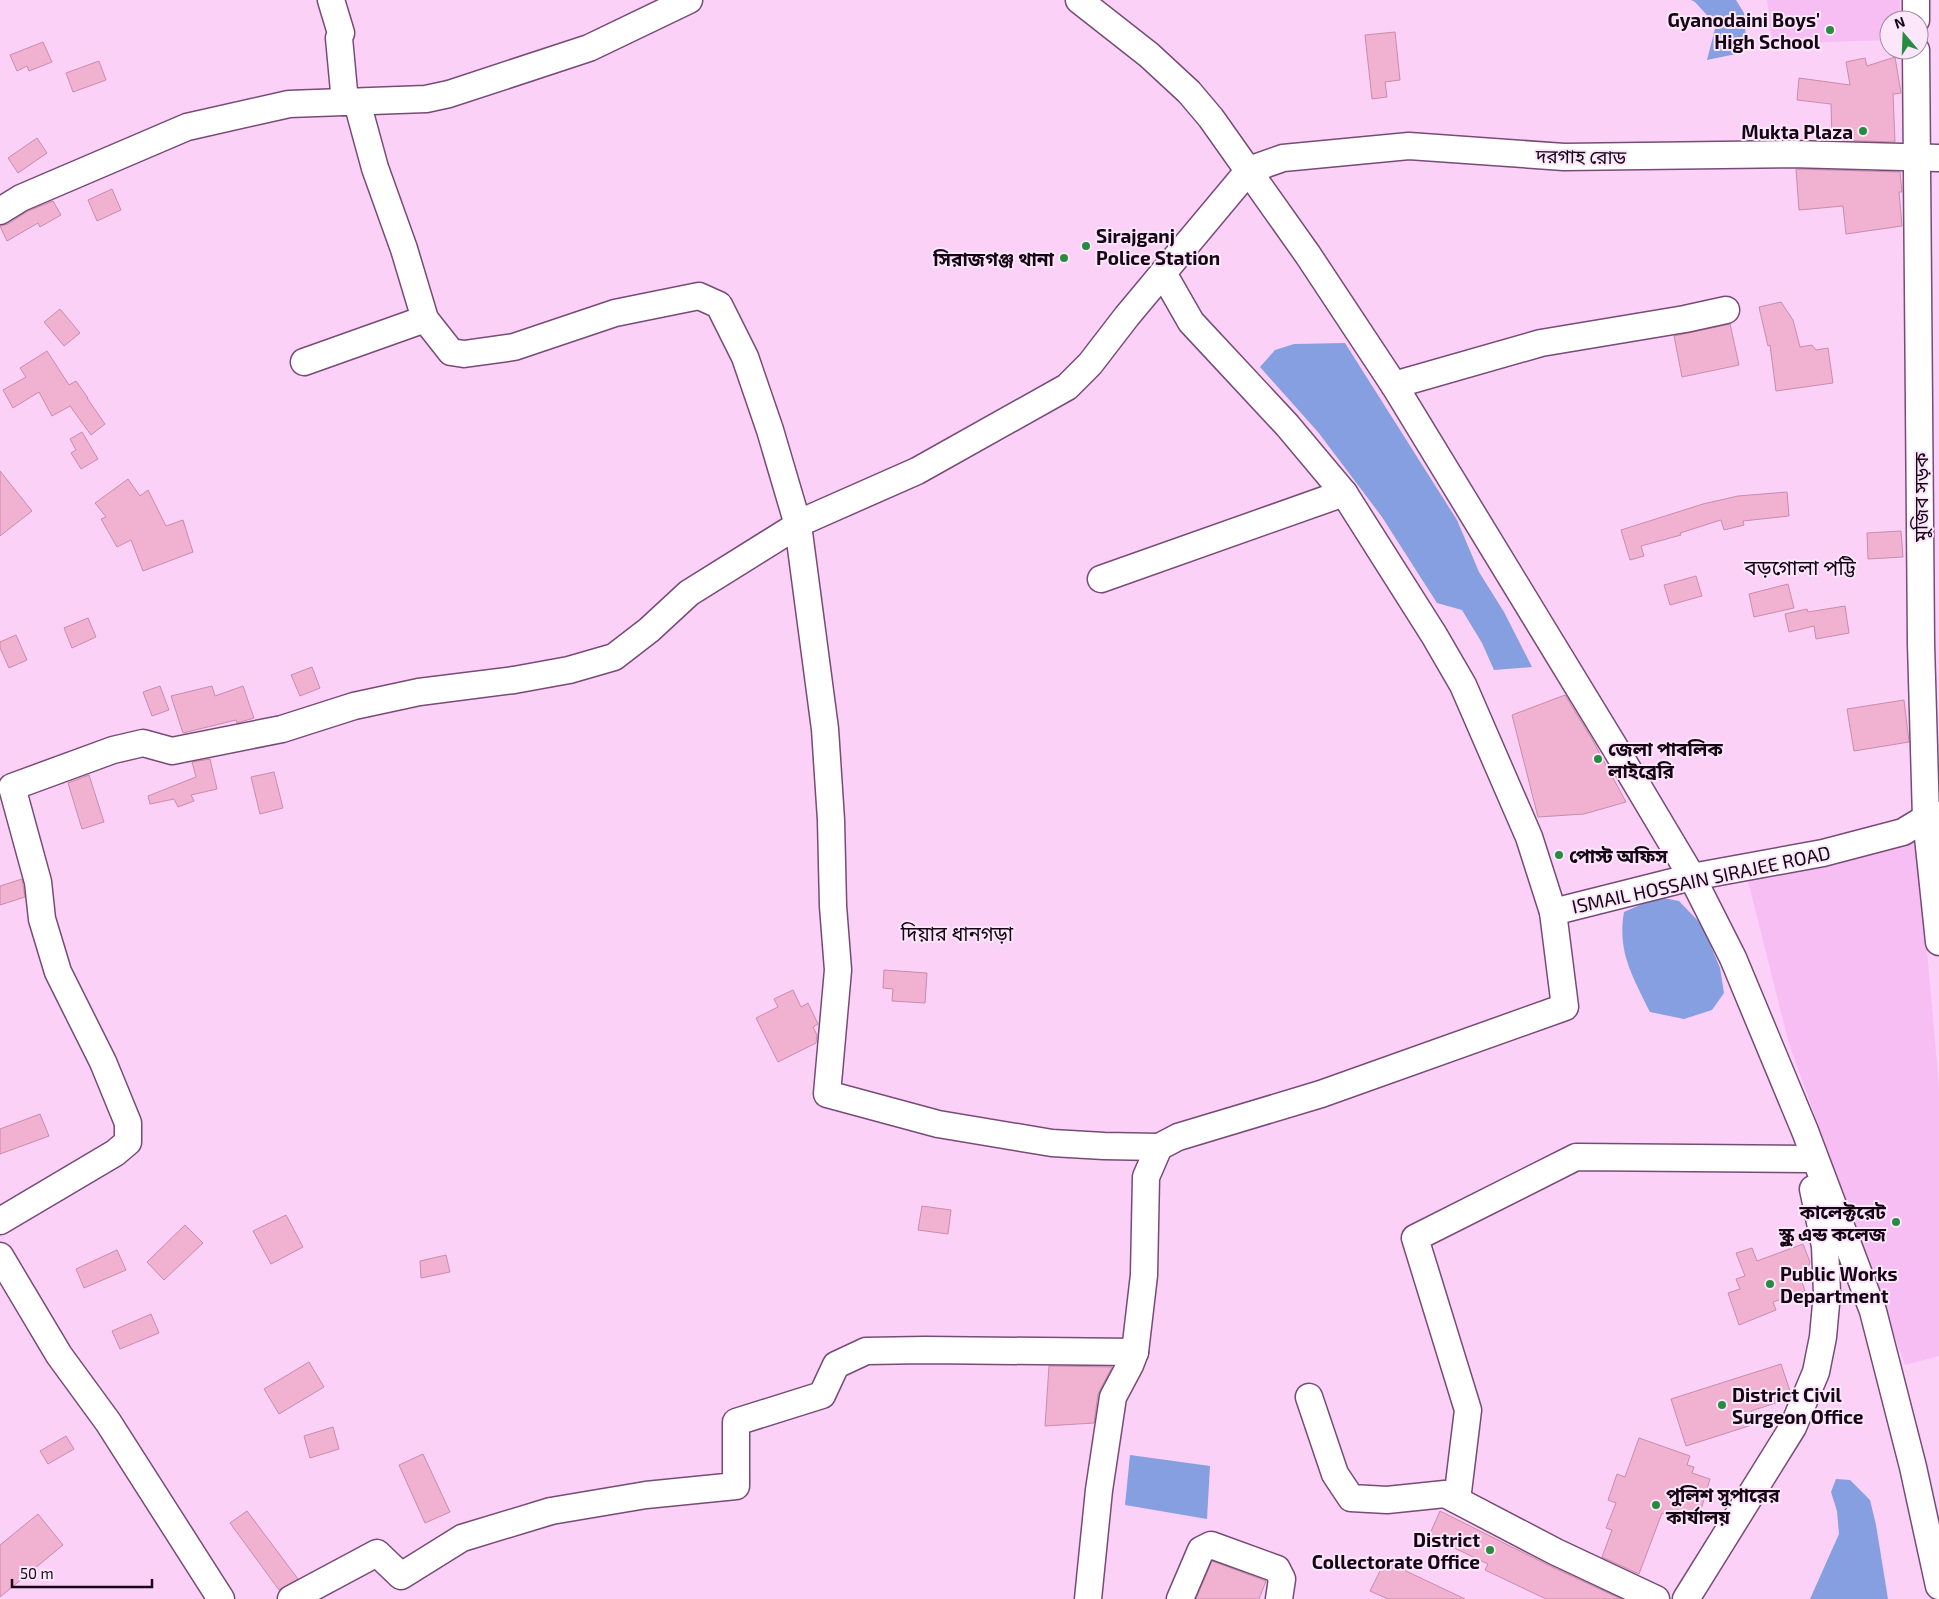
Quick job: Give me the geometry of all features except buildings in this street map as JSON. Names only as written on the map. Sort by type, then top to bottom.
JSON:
[{"type":"street","points":[[331,0],[341,33],[339,38],[351,102],[404,249],[425,319],[451,352],[464,354],[514,347],[614,313],[699,296],[719,305],[745,357],[770,430],[798,525],[825,728],[831,820],[833,906],[838,970],[827,1094],[938,1124],[1052,1143],[1159,1147],[1178,1137],[1321,1094],[1565,1007],[1553,912]]},
{"type":"street","points":[[0,211],[21,198],[187,127],[289,104],[426,99],[449,94],[589,48],[689,0]]},
{"type":"street","points":[[1079,0],[1149,55],[1189,92],[1211,118],[1308,255],[1394,385],[1692,877],[1732,958],[1805,1131],[1873,1311],[1913,1467],[1939,1586]]},
{"type":"street","points":[[1103,0],[1149,55]]},
{"type":"street","name":"মুজিব সড়ক","points":[[1917,60],[1928,148],[1929,308],[1921,644],[1939,942]]},
{"type":"street","name":"দরগাহ রোড","points":[[1248,170],[1283,158],[1409,146],[1564,157],[1791,154],[1928,148]]},
{"type":"street","points":[[0,1221],[114,1153],[128,1142],[128,1123],[106,1071],[58,972],[42,919],[38,882],[12,787],[113,750],[143,742],[172,751],[282,729],[354,706],[419,692],[514,680],[569,670],[614,657],[649,630],[689,593],[798,525],[917,471],[1067,387],[1090,364],[1162,273],[1248,170]]},
{"type":"street","name":"ISMAIL HOSSAIN SIRAJEE ROAD","points":[[1162,273],[1191,322],[1287,425],[1344,493],[1434,635],[1463,685],[1530,837],[1553,912],[1692,877],[1823,853],[1903,832],[1932,816]]},
{"type":"street","points":[[1394,385],[1540,343],[1685,319],[1726,310]]},
{"type":"street","points":[[304,362],[425,319]]},
{"type":"street","points":[[1101,579],[1344,493]]},
{"type":"street","points":[[1686,1599],[1793,1427],[1816,1372],[1823,1337],[1827,1293],[1825,1246],[1808,1159],[1805,1131]]},
{"type":"street","points":[[1088,1599],[1099,1490],[1113,1397],[1135,1352],[1144,1274],[1146,1177],[1159,1147]]},
{"type":"street","points":[[1457,1500],[1468,1410],[1415,1238],[1576,1156],[1808,1159]]},
{"type":"street","points":[[0,1256],[59,1355],[108,1422],[221,1599]]},
{"type":"street","points":[[291,1599],[377,1554],[401,1576],[462,1538],[551,1511],[646,1495],[736,1486],[736,1422],[822,1396],[836,1365],[866,1351],[1135,1352]]},
{"type":"street","points":[[1309,1397],[1335,1474],[1351,1498],[1386,1500],[1446,1494],[1556,1552],[1656,1599]]},
{"type":"street","points":[[1180,1599],[1201,1550],[1211,1546],[1277,1569],[1282,1579],[1279,1599]]},
{"type":"shaded area","name":"Gyanodaini Boys' High School","points":[[1767,0],[1900,0],[1900,10],[1879,10],[1879,40],[1772,44]]},
{"type":"shaded area","name":"কালেক্টরেট স্কুল এন্ড কলেজ","points":[[1917,835],[1939,1087],[1939,1356],[1905,1365],[1789,1044],[1748,881]]},
{"type":"water","points":[[1691,0],[1736,0],[1744,13],[1746,40],[1736,54],[1707,60],[1716,25]]},
{"type":"water","points":[[1345,343],[1457,520],[1479,572],[1504,612],[1532,667],[1494,670],[1482,643],[1462,610],[1437,603],[1382,517],[1318,432],[1260,367],[1275,350],[1294,344]]},
{"type":"water","points":[[1658,897],[1679,901],[1702,925],[1720,968],[1724,993],[1712,1010],[1684,1019],[1650,1012],[1632,976],[1623,940],[1624,912]]},
{"type":"water","points":[[1130,1455],[1210,1466],[1207,1519],[1125,1505]]},
{"type":"water","points":[[1836,1479],[1850,1480],[1870,1500],[1888,1599],[1810,1599],[1839,1534],[1837,1511],[1831,1492]]},
{"type":"place","name":"Gyanodaini Boys' High School","points":[[1830,30]]},
{"type":"place","name":"Mukta Plaza","points":[[1863,131]]},
{"type":"place","name":"Sirajganj Police Station","points":[[1086,246]]},
{"type":"place","name":"সিরাজগঞ্জ থানা","points":[[1064,258]]},
{"type":"place","name":"জেলা পাবলিক লাইব্রেরি","points":[[1598,759]]},
{"type":"place","name":"পোস্ট অফিস","points":[[1559,855]]},
{"type":"place","name":"কালেক্টরেট স্কুল এন্ড কলেজ","points":[[1896,1222]]},
{"type":"place","name":"Public Works Department","points":[[1770,1284]]},
{"type":"place","name":"District Civil Surgeon Office","points":[[1722,1405]]},
{"type":"place","name":"পুলিশ সুপারের কার্যালয়","points":[[1656,1505]]},
{"type":"place","name":"District Collectorate Office","points":[[1490,1550]]},
{"type":"district","name":"বড়গোলা পট্টি","points":[[1800,566]]},
{"type":"district","name":"দিয়ার ধানগড়া","points":[[957,933]]}]
